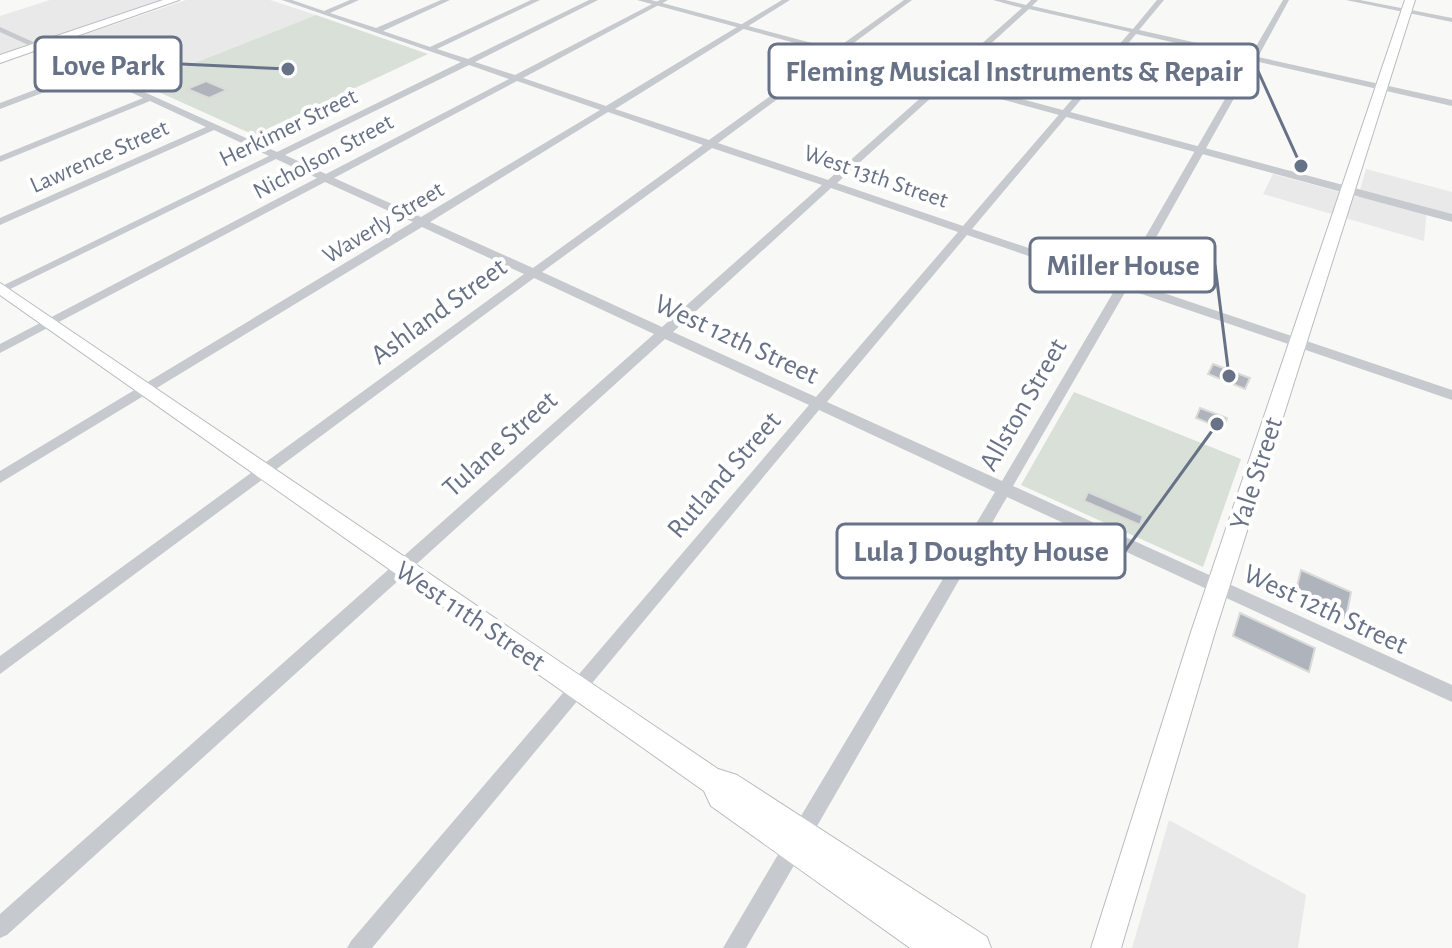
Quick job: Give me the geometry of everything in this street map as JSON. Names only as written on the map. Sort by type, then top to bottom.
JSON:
[{"type":"main road","points":[[0,59],[174,0]]},
{"type":"main road","name":"Yale Street","points":[[1106,948],[1218,586],[1408,6]]},
{"type":"main road","name":"West 11th Street","points":[[1,290],[713,782],[720,797],[798,841],[936,948]]},
{"type":"main road","points":[[798,841],[931,918],[976,948]]},
{"type":"street","name":"West 13th Street","points":[[285,0],[1452,395]]},
{"type":"street","points":[[324,13],[356,0]]},
{"type":"street","points":[[376,31],[447,0]]},
{"type":"street","points":[[431,49],[537,0]]},
{"type":"street","name":"Herkimer Street","points":[[1,290],[595,0]]},
{"type":"street","points":[[641,0],[661,2],[837,53],[1452,218]]},
{"type":"street","name":"Waverly Street","points":[[0,478],[787,0]]},
{"type":"street","name":"Ashland Street","points":[[0,666],[262,471],[909,0]]},
{"type":"street","points":[[996,0],[1031,4],[1135,31],[1452,103]]},
{"type":"street","name":"Rutland Street","points":[[358,948],[575,687],[1161,0]]},
{"type":"street","name":"Allston Street","points":[[734,948],[1005,489],[1286,0]]},
{"type":"street","points":[[1349,0],[1408,6],[1452,20]]},
{"type":"street","name":"Nicholson Street","points":[[0,349],[661,2]]},
{"type":"street","name":"Tulane Street","points":[[0,928],[1031,4]]},
{"type":"street","name":"West 12th Street","points":[[0,29],[1452,694]]},
{"type":"street","points":[[0,106],[93,71]]},
{"type":"street","points":[[0,159],[150,98]]},
{"type":"street","name":"Lawrence Street","points":[[0,222],[214,127]]},
{"type":"shaded area","points":[[50,0],[164,0],[0,57],[0,16]]},
{"type":"shaded area","points":[[186,0],[270,0],[316,15],[141,84],[54,45]]},
{"type":"shaded area","points":[[316,15],[428,54],[254,135],[141,84]]},
{"type":"shaded area","points":[[1366,169],[1452,192],[1452,215],[1427,208],[1424,241],[1263,194],[1273,174],[1358,197]]},
{"type":"shaded area","points":[[1074,392],[1241,459],[1203,567],[1021,485]]},
{"type":"shaded area","points":[[1169,820],[1306,895],[1298,948],[1132,948]]},
{"type":"building","points":[[206,81],[227,90],[209,98],[187,89]]},
{"type":"building","points":[[1213,364],[1250,378],[1245,389],[1208,374]]},
{"type":"building","points":[[1200,408],[1227,418],[1223,429],[1196,418]]},
{"type":"building","points":[[1088,492],[1143,516],[1140,525],[1084,501]]},
{"type":"building","points":[[1301,570],[1351,592],[1346,618],[1295,595]]},
{"type":"building","points":[[1240,613],[1315,648],[1309,672],[1233,636]]},
{"type":"place","name":"Love Park","points":[[288,69]]},
{"type":"place","name":"Fleming Musical Instruments & Repair","points":[[1301,166]]},
{"type":"place","name":"Miller House","points":[[1229,376]]},
{"type":"place","name":"Lula J Doughty House","points":[[1217,424]]}]
